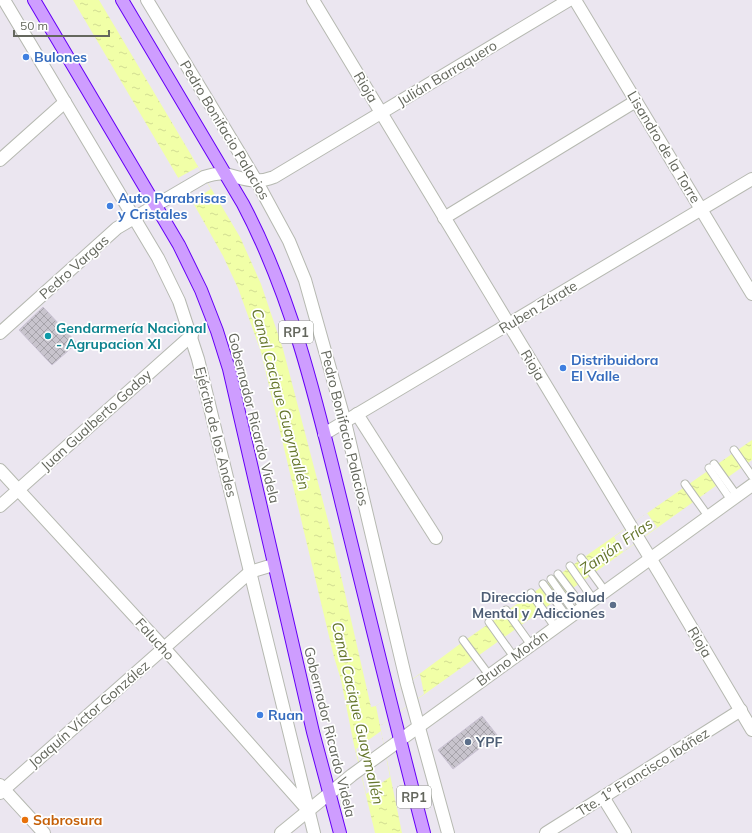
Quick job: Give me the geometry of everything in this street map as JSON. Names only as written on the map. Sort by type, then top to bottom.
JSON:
[{"type":"highway","name":"Gobernador Ricardo Videla","points":[[34,0],[179,245],[198,283],[217,331],[229,369],[273,565],[313,732],[340,833]]},
{"type":"highway","name":"RP1","points":[[122,0],[225,174],[259,236],[282,290],[302,351],[324,434],[424,833]]},
{"type":"street","name":"Ejército de los Andes","points":[[4,0],[158,258],[179,300],[192,335],[314,833]]},
{"type":"street","name":"Pedro Bonifacio Palacios","points":[[147,0],[257,182],[289,241],[305,280],[345,422],[418,728],[448,833]]},
{"type":"street","name":"Julián Barraquero","points":[[257,182],[274,177],[569,0]]},
{"type":"street","name":"Lisandro de la Torre","points":[[576,0],[752,294]]},
{"type":"street","name":"Rioja","points":[[315,1],[752,730]]},
{"type":"street","points":[[444,218],[636,101]]},
{"type":"street","points":[[0,160],[65,102]]},
{"type":"street","points":[[225,174],[257,182]]},
{"type":"street","name":"Pedro Vargas","points":[[0,333],[117,228],[194,183],[225,174]]},
{"type":"street","name":"Ruben Zárate","points":[[324,434],[752,179]]},
{"type":"street","name":"Juan Gualberto Godoy","points":[[0,506],[192,335]]},
{"type":"street","points":[[357,414],[436,538]]},
{"type":"street","name":"Falucho","points":[[0,470],[164,648],[308,809]]},
{"type":"street","name":"Bruno Morón","points":[[281,833],[308,809],[360,769],[752,485]]},
{"type":"street","name":"Joaquín Víctor González","points":[[1,789],[250,572],[273,565]]},
{"type":"street","name":"Tte. 1° Francisco Ibáñez","points":[[546,833],[741,710]]},
{"type":"street","points":[[1,789],[44,833]]},
{"type":"street","points":[[603,797],[625,833]]},
{"type":"lane","points":[[734,451],[752,476]]},
{"type":"lane","points":[[712,467],[734,498]]},
{"type":"lane","points":[[686,485],[708,516]]},
{"type":"lane","points":[[582,559],[605,591]]},
{"type":"lane","points":[[570,567],[593,599]]},
{"type":"lane","points":[[559,575],[570,590],[575,613]]},
{"type":"lane","points":[[552,580],[575,613]]},
{"type":"lane","points":[[544,585],[555,601],[575,613]]},
{"type":"lane","points":[[532,594],[556,627]]},
{"type":"lane","points":[[507,611],[531,645]]},
{"type":"lane","points":[[490,622],[514,657]]},
{"type":"lane","points":[[464,641],[490,675]]},
{"type":"water","points":[[73,0],[99,0],[240,237],[261,284],[283,349],[331,532],[371,707],[376,706],[464,641],[752,440],[752,460],[380,726],[402,833],[375,833],[354,745],[341,680],[334,657],[261,352],[238,288],[223,256],[196,208]]},
{"type":"pier","points":[[198,167],[211,189],[192,201],[178,178]]},
{"type":"pier","points":[[647,513],[657,527],[623,552],[614,537]]},
{"type":"pier","points":[[420,674],[424,694],[380,726],[376,706]]},
{"type":"pier","points":[[381,731],[390,777],[366,794],[356,749]]},
{"type":"building","name":"Gendarmería Nacional - Agrupacion XI","points":[[43,307],[77,343],[52,365],[19,330]]},
{"type":"building","name":"YPF","points":[[482,716],[497,735],[453,769],[438,750]]},
{"type":"place","name":"Bulones","points":[[26,57]]},
{"type":"place","name":"Auto Parabrisas y Cristales","points":[[110,206]]},
{"type":"place","name":"Gendarmería Nacional - Agrupacion XI","points":[[48,336]]},
{"type":"place","name":"Distribuidora El Valle","points":[[563,368]]},
{"type":"place","name":"Direccion de Salud Mental y Adicciones","points":[[613,605]]},
{"type":"place","name":"Ruan","points":[[260,715]]},
{"type":"place","name":"YPF","points":[[468,742]]},
{"type":"place","name":"Sabrosura","points":[[25,820]]},
{"type":"water label","name":"Canal Cacique Guaymallén","points":[[281,399]]},
{"type":"water label","name":"Zanjón Frías","points":[[616,546]]},
{"type":"water label","name":"Canal Cacique Guaymallén","points":[[358,713]]}]
